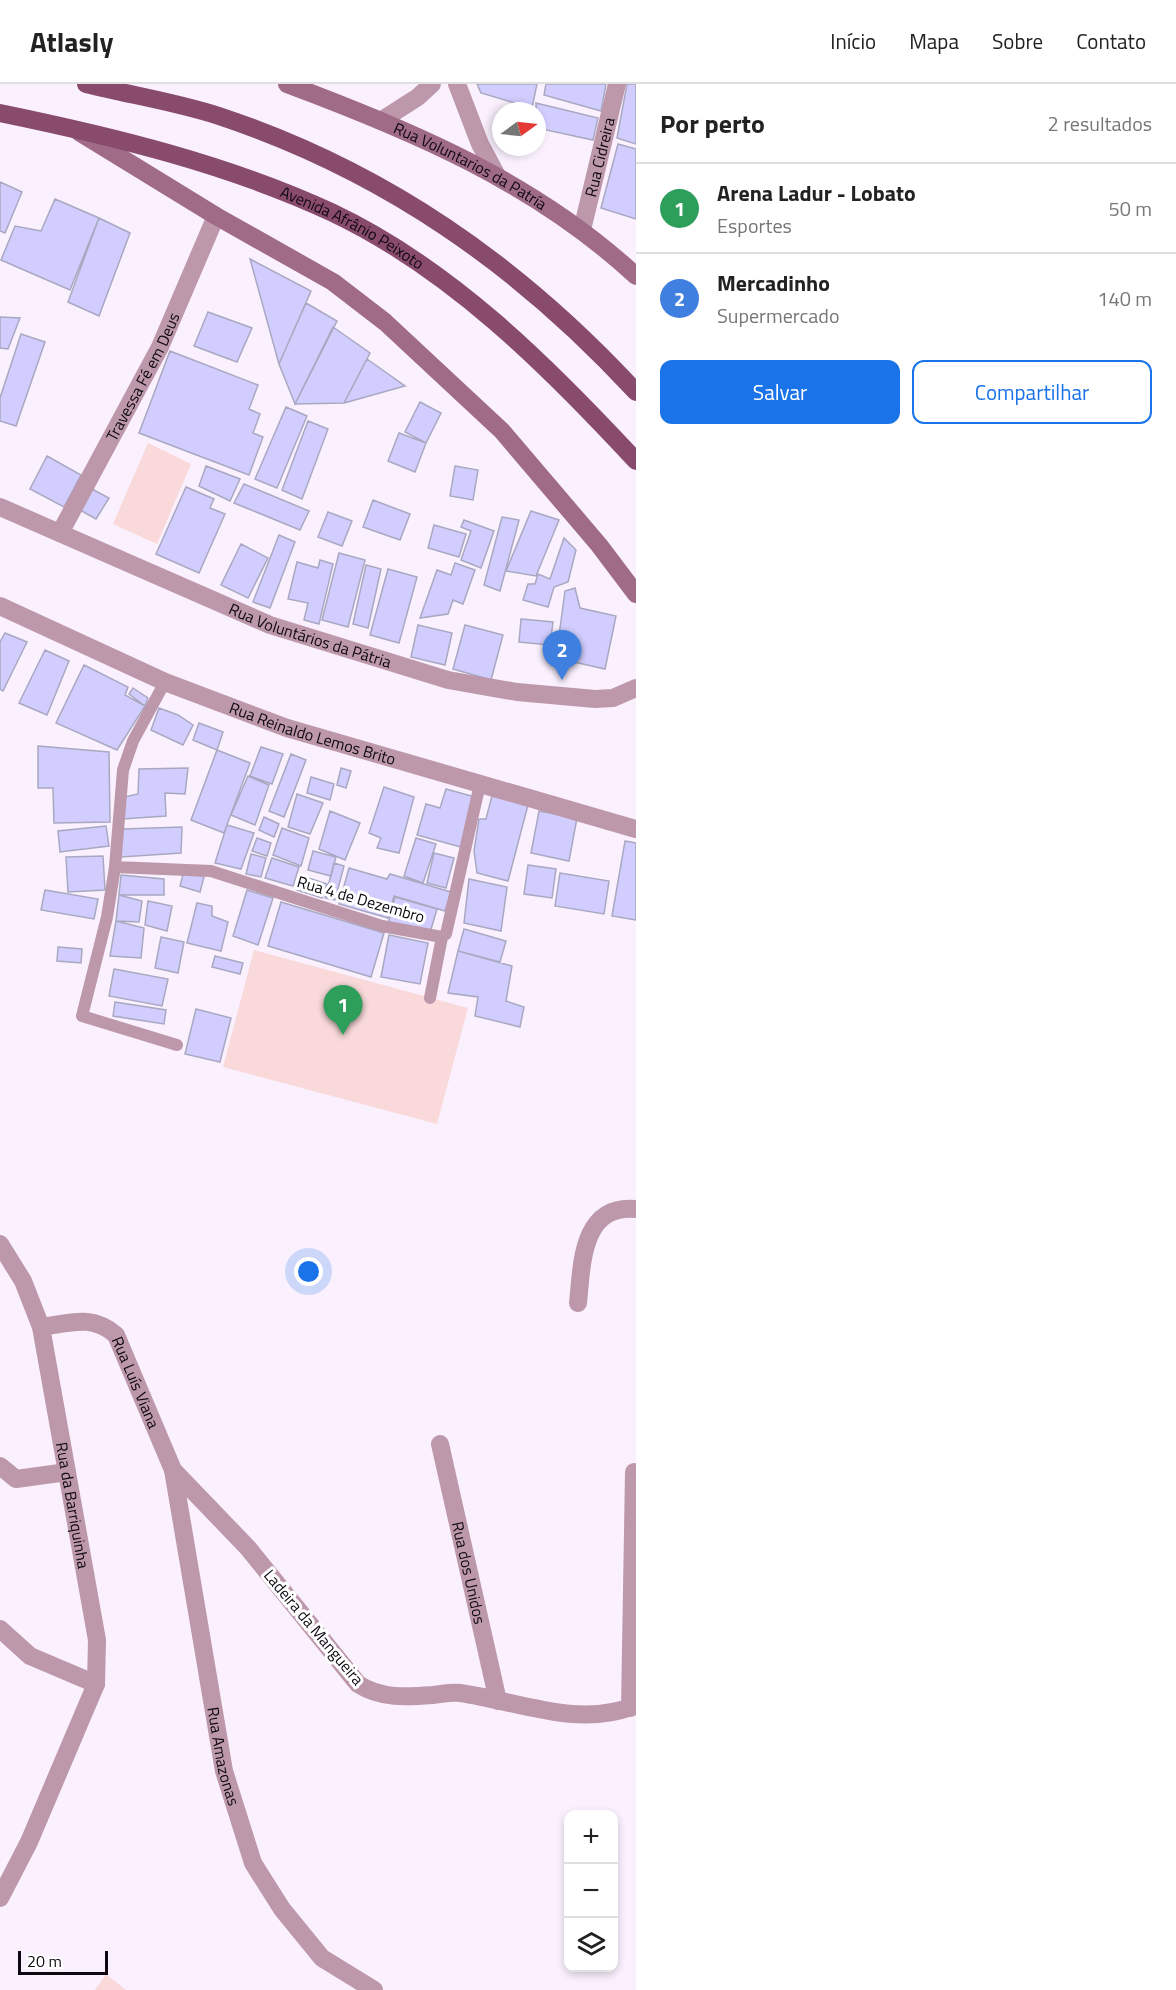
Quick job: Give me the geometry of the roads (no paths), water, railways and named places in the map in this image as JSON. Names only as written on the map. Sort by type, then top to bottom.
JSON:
[{"type":"main road","points":[[86,84],[218,116],[333,162],[406,200],[476,246],[605,359],[636,392]]},
{"type":"main road","name":"Avenida Afrânio Peixoto","points":[[0,113],[72,128],[253,181],[332,212],[393,247],[447,283],[514,339],[581,402],[636,461]]},
{"type":"street","name":"Rua Voluntarios da Patría","points":[[287,84],[382,120],[496,174],[582,230],[636,276]]},
{"type":"street","points":[[382,120],[418,97],[432,84]]},
{"type":"street","points":[[457,84],[476,136],[496,174]]},
{"type":"street","name":"Rua Cidreira","points":[[582,230],[617,84]]},
{"type":"street","points":[[72,128],[216,216],[333,282],[385,322],[502,431],[599,544],[636,594]]},
{"type":"street","name":"Travessa Fé em Deus","points":[[60,533],[160,347],[216,216]]},
{"type":"street","name":"Rua Voluntários da Pátria","points":[[0,507],[270,625],[448,680],[517,692],[595,699],[613,698],[636,688]]},
{"type":"street","name":"Rua Reinaldo Lemos Brito","points":[[0,606],[165,682],[287,728],[636,829]]},
{"type":"street","points":[[578,1303],[583,1254],[592,1226],[608,1215],[636,1209]]},
{"type":"street","name":"Rua da Barriquinha","points":[[0,1244],[23,1281],[41,1327],[97,1640],[96,1684]]},
{"type":"street","name":"Rua Luís Viana","points":[[41,1327],[91,1321],[104,1325],[116,1335],[173,1470]]},
{"type":"street","name":"Rua dos Unidos","points":[[440,1444],[498,1701]]},
{"type":"street","points":[[0,1466],[16,1479],[67,1472]]},
{"type":"street","name":"Ladeira da Mangueira","points":[[173,1470],[248,1548],[358,1684],[372,1693],[389,1696],[458,1692],[556,1713],[589,1714],[633,1707]]},
{"type":"street","name":"Rua Amazonas","points":[[173,1470],[224,1771],[253,1863],[282,1909],[322,1958],[374,1990]]},
{"type":"street","points":[[633,1707],[634,1472]]},
{"type":"street","points":[[0,1629],[30,1656],[96,1684],[29,1842],[0,1898]]},
{"type":"lane","points":[[165,682],[133,741],[123,770],[115,867],[107,917],[82,1016],[177,1045]]},
{"type":"lane","name":"Rua 4 de Dezembro","points":[[115,867],[211,871],[382,926],[442,937],[446,934],[480,784]]},
{"type":"lane","points":[[430,998],[442,937]]},
{"type":"place","name":"Mercadinho","points":[[562,680]]},
{"type":"place","name":"Arena Ladur - Lobato","points":[[343,1035]]}]
